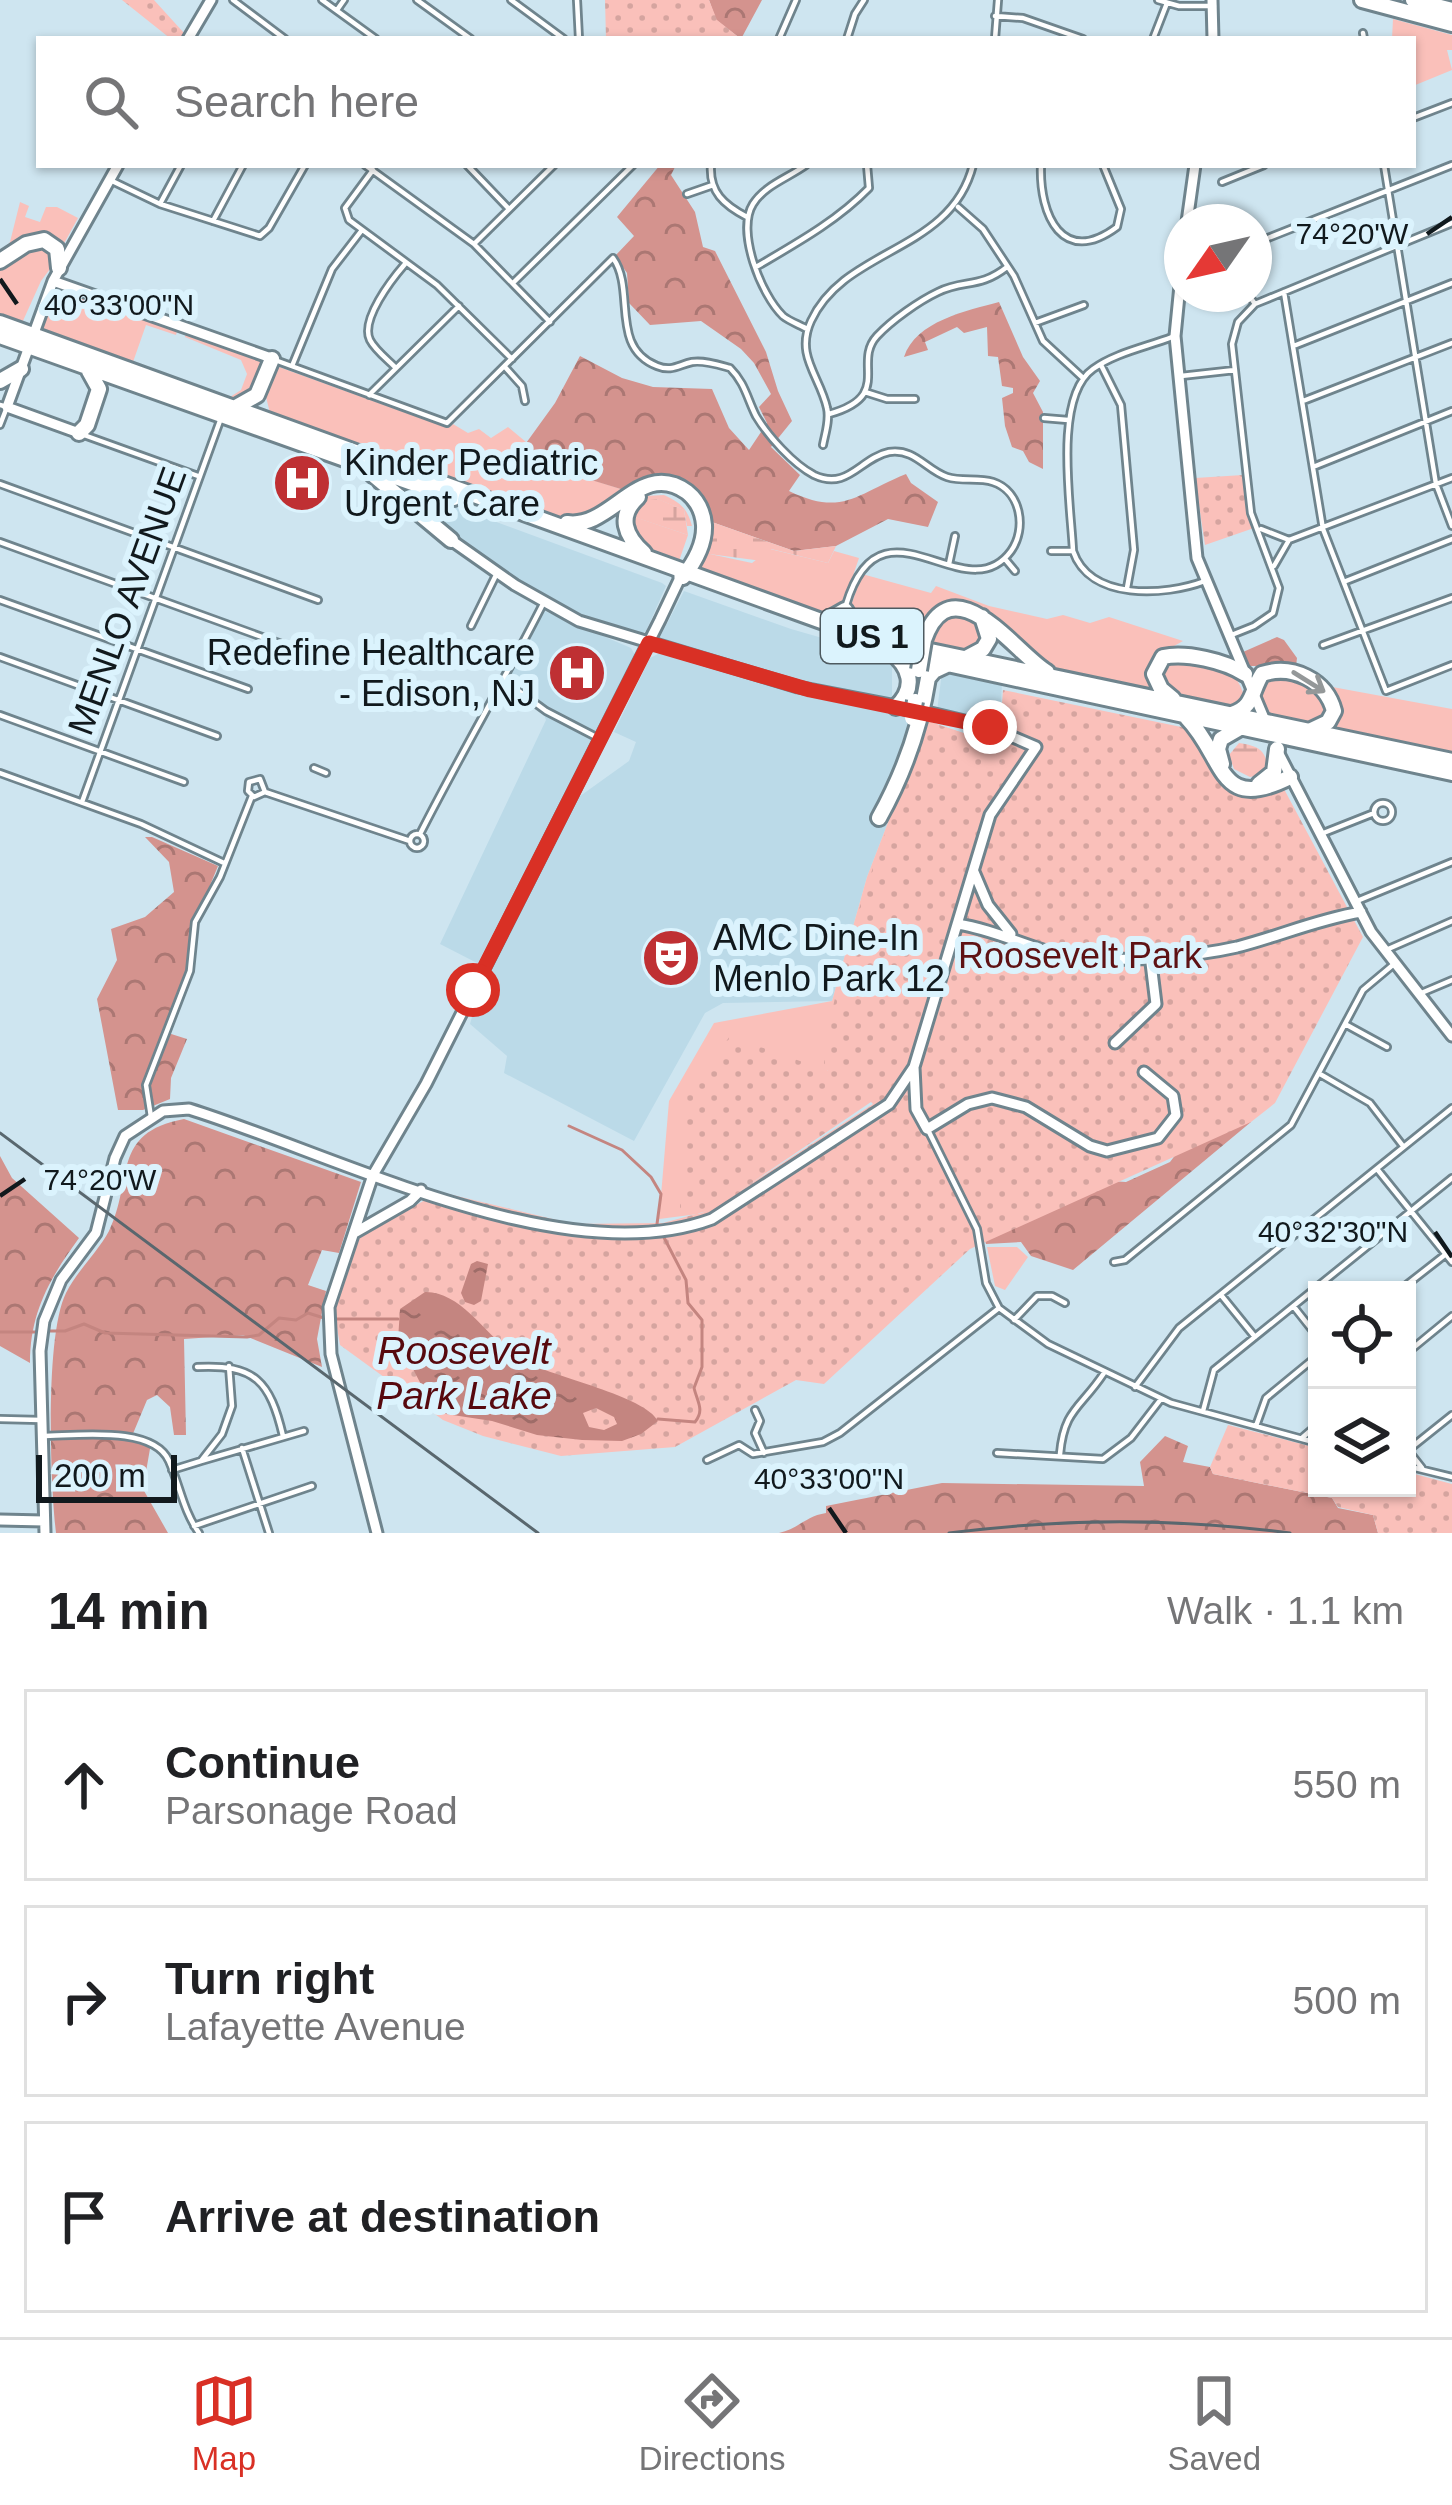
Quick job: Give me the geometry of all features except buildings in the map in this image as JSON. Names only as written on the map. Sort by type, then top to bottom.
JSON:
[{"type":"highway","points":[[1362,0],[1452,24]]},
{"type":"highway","points":[[1413,0],[1452,10]]},
{"type":"highway","points":[[0,261],[26,244],[44,240],[57,249],[56,274]]},
{"type":"highway","name":"US 1","points":[[1,330],[362,466],[859,633],[1177,703],[1271,735],[1452,773]]},
{"type":"highway","name":"US 1","points":[[30,339],[85,368],[270,422],[652,560],[800,624],[890,650],[1187,718],[1236,721]]},
{"type":"highway","points":[[227,413],[257,394],[274,359]]},
{"type":"highway","points":[[270,422],[262,396],[274,359]]},
{"type":"highway","points":[[79,433],[87,425],[99,389],[85,368]]},
{"type":"highway","points":[[0,381],[21,369]]},
{"type":"highway","points":[[362,466],[451,540]]},
{"type":"highway","points":[[555,525],[586,524],[649,484],[675,486],[694,499],[704,524],[702,544],[681,574]]},
{"type":"highway","points":[[432,490],[419,507],[451,540]]},
{"type":"highway","points":[[652,560],[630,539],[625,519],[628,506],[638,496],[661,491],[684,502],[694,519],[695,536],[681,574]]},
{"type":"highway","points":[[824,622],[845,610],[859,633]]},
{"type":"highway","points":[[917,710],[924,640],[935,620],[947,613],[962,610],[993,622],[1040,669],[1063,678]]},
{"type":"highway","points":[[965,658],[989,639],[982,617]]},
{"type":"highway","points":[[890,650],[905,664],[909,678],[907,694],[896,706]]},
{"type":"highway","points":[[1177,703],[1155,680],[1154,669],[1163,657],[1229,666],[1245,674]]},
{"type":"highway","points":[[879,818],[928,678],[949,664]]},
{"type":"highway","points":[[1271,735],[1276,766],[1265,782],[1238,781],[1225,770],[1218,748],[1222,739],[1254,695],[1262,674],[1276,669],[1316,682],[1331,698],[1334,711],[1328,722],[1309,731]]},
{"type":"highway","points":[[1187,718],[1235,786],[1260,790],[1290,776]]},
{"type":"highway","name":"US 1","points":[[1271,735],[1309,731],[1452,761]]},
{"type":"street","points":[[233,0],[281,36]]},
{"type":"street","points":[[322,0],[372,36]]},
{"type":"street","points":[[337,10],[344,0]]},
{"type":"street","points":[[417,0],[467,36]]},
{"type":"street","points":[[511,0],[560,36]]},
{"type":"street","points":[[578,0],[579,36]]},
{"type":"street","points":[[779,36],[796,0]]},
{"type":"street","points":[[848,36],[864,0]]},
{"type":"street","points":[[994,36],[998,0]]},
{"type":"street","points":[[1158,0],[1213,3],[1213,36]]},
{"type":"street","points":[[191,36],[208,1]]},
{"type":"street","points":[[1154,36],[1167,3]]},
{"type":"street","points":[[995,16],[1023,18],[1074,36]]},
{"type":"street","points":[[1416,117],[1452,103]]},
{"type":"street","points":[[1272,236],[1452,165]]},
{"type":"street","points":[[0,425],[3,406],[56,274],[116,168]]},
{"type":"street","points":[[160,204],[180,168]]},
{"type":"street","points":[[213,221],[241,168]]},
{"type":"street","points":[[110,181],[160,204],[260,236],[303,168]]},
{"type":"street","points":[[370,168],[474,244],[550,322]]},
{"type":"street","points":[[470,168],[508,209]]},
{"type":"street","points":[[474,244],[551,168]]},
{"type":"street","points":[[513,283],[629,168]]},
{"type":"street","points":[[712,168],[713,185],[722,202],[747,217]]},
{"type":"street","points":[[801,168],[761,194],[747,217],[747,245],[780,313],[807,329]]},
{"type":"street","points":[[756,267],[856,200],[868,188],[867,168]]},
{"type":"street","points":[[823,445],[828,414],[805,356],[807,329],[820,305],[841,285],[931,229],[956,206],[973,168]]},
{"type":"street","points":[[1041,168],[1045,205],[1066,239],[1082,244],[1117,227],[1120,215],[1104,168]]},
{"type":"street","points":[[1190,204],[1195,168]]},
{"type":"street","points":[[1222,182],[1257,168]]},
{"type":"street","points":[[1384,168],[1436,484],[1452,526]]},
{"type":"street","points":[[373,170],[345,208],[349,220],[459,305],[512,359]]},
{"type":"street","points":[[687,194],[713,185]]},
{"type":"street","points":[[956,206],[983,229],[1051,350],[1083,378]]},
{"type":"street","points":[[1272,297],[1452,223]]},
{"type":"street","points":[[292,366],[332,269],[362,230]]},
{"type":"street","points":[[56,274],[78,289],[447,423],[613,258],[622,274],[625,337],[644,359],[660,368],[676,369],[693,362],[730,368],[746,388],[758,420],[816,476],[848,477],[877,457],[902,452],[947,477],[989,481],[1007,490],[1021,522],[1016,544],[1005,559],[982,568],[898,552],[880,554],[858,572],[845,610]]},
{"type":"street","points":[[397,368],[372,344],[368,328],[388,282],[406,262]]},
{"type":"street","points":[[828,414],[854,405],[865,392],[871,347],[879,334],[937,292],[982,283],[1007,267]]},
{"type":"street","points":[[1293,346],[1452,283]]},
{"type":"street","points":[[43,307],[58,294],[78,289]]},
{"type":"street","points":[[1284,292],[1323,529],[1386,691],[1452,665]]},
{"type":"street","points":[[369,394],[459,305]]},
{"type":"street","points":[[1035,323],[1084,305]]},
{"type":"street","points":[[1177,312],[1175,336],[1196,558],[1290,776],[1358,907],[1384,951],[1452,1036]]},
{"type":"street","points":[[1229,636],[1273,613],[1280,588],[1251,513],[1235,370],[1234,333],[1245,312]]},
{"type":"street","points":[[1175,336],[1101,364],[1083,378],[1074,393],[1068,420],[1072,551],[1092,578],[1127,587],[1168,593],[1205,581]]},
{"type":"street","points":[[1303,401],[1452,343]]},
{"type":"street","points":[[691,347],[693,362]]},
{"type":"street","points":[[1101,364],[1121,404],[1134,550],[1127,587]]},
{"type":"street","points":[[505,367],[524,389],[525,400]]},
{"type":"street","points":[[1179,376],[1235,370]]},
{"type":"street","points":[[865,392],[915,400]]},
{"type":"street","points":[[3,406],[200,477]]},
{"type":"street","points":[[1312,467],[1452,411]]},
{"type":"street","name":"MENLO AVENUE","points":[[82,802],[227,413]]},
{"type":"street","points":[[1044,418],[1068,420]]},
{"type":"street","points":[[1259,528],[1289,539],[1452,478]]},
{"type":"street","points":[[1007,490],[1015,482]]},
{"type":"street","points":[[0,484],[318,600]]},
{"type":"street","points":[[949,564],[955,536]]},
{"type":"street","points":[[1274,566],[1289,539]]},
{"type":"street","points":[[1344,581],[1452,539]]},
{"type":"street","points":[[45,1533],[40,1340],[44,1321],[61,1280],[96,1233],[118,1149],[125,1136],[151,1117],[176,1108],[189,1109],[373,1175],[545,1228],[663,1231],[712,1220],[889,1104],[914,1067],[994,806],[1036,747],[990,727],[798,687],[579,621],[451,540]]},
{"type":"street","points":[[0,542],[287,646]]},
{"type":"street","points":[[1051,551],[1072,551]]},
{"type":"street","points":[[1005,559],[1015,571]]},
{"type":"street","points":[[471,626],[497,573]]},
{"type":"street","points":[[377,1533],[337,1384],[327,1318],[352,1236],[373,1175],[417,1102],[681,574]]},
{"type":"street","points":[[1323,645],[1452,598]]},
{"type":"street","points":[[0,599],[248,689]]},
{"type":"street","points":[[420,834],[487,701],[504,680],[544,602]]},
{"type":"street","points":[[0,657],[217,736]]},
{"type":"street","points":[[504,680],[546,711],[600,739]]},
{"type":"street","points":[[0,715],[184,782]]},
{"type":"street","points":[[314,768],[326,773]]},
{"type":"street","points":[[0,773],[141,824],[224,863]]},
{"type":"street","points":[[151,1117],[145,1092],[148,1076],[190,971],[195,922],[252,796],[248,785],[254,779],[265,783],[265,792]]},
{"type":"street","points":[[265,792],[410,841],[413,846],[424,842],[420,834]]},
{"type":"street","points":[[252,796],[265,792]]},
{"type":"street","points":[[1321,834],[1374,813]]},
{"type":"street","points":[[410,841],[420,834]]},
{"type":"street","points":[[957,923],[1075,957],[1150,956],[1240,946],[1358,907],[1452,862]]},
{"type":"street","points":[[974,868],[975,881],[993,914],[1020,940]]},
{"type":"street","points":[[1384,951],[1452,921]]},
{"type":"street","points":[[1115,1043],[1156,1004],[1150,956]]},
{"type":"street","points":[[1114,1262],[1125,1260],[1291,1125],[1364,990],[1394,964]]},
{"type":"street","points":[[1418,994],[1452,980]]},
{"type":"street","points":[[1345,1024],[1388,1047]]},
{"type":"street","points":[[914,1067],[916,1109],[977,1229],[986,1283],[999,1308],[1048,1344],[1162,1399],[1308,1440]]},
{"type":"street","points":[[927,1129],[968,1104],[992,1098],[1026,1107],[1098,1150],[1142,1144],[1164,1134],[1178,1110],[1173,1096],[1144,1072]]},
{"type":"street","points":[[1320,1074],[1370,1103],[1403,1146]]},
{"type":"street","points":[[889,1104],[904,1103],[916,1109]]},
{"type":"street","points":[[1135,1387],[1173,1334],[1452,1108]]},
{"type":"street","points":[[1377,1168],[1452,1262]]},
{"type":"street","points":[[1203,1413],[1214,1370],[1452,1178]]},
{"type":"street","points":[[352,1236],[421,1190]]},
{"type":"street","points":[[1411,1281],[1445,1254]]},
{"type":"street","points":[[1221,1294],[1255,1337]]},
{"type":"street","points":[[1014,1321],[1037,1296],[1052,1296],[1065,1304]]},
{"type":"street","points":[[1294,1307],[1308,1325]]},
{"type":"street","points":[[707,1460],[739,1444],[753,1454],[823,1442],[999,1308]]},
{"type":"street","points":[[1416,1346],[1452,1316]]},
{"type":"street","points":[[1256,1427],[1266,1397],[1308,1363]]},
{"type":"street","points":[[197,1367],[229,1366],[254,1376],[276,1407],[283,1436]]},
{"type":"street","points":[[201,1462],[229,1420],[233,1392],[229,1366]]},
{"type":"street","points":[[1060,1456],[1065,1421],[1104,1373]]},
{"type":"street","points":[[997,1454],[1094,1460],[1109,1456],[1131,1438],[1162,1399]]},
{"type":"street","points":[[754,1410],[760,1421],[755,1433],[764,1453]]},
{"type":"street","points":[[1416,1443],[1452,1414]]},
{"type":"street","points":[[0,1419],[41,1420]]},
{"type":"street","points":[[172,1470],[304,1431]]},
{"type":"street","points":[[1301,1438],[1308,1432]]},
{"type":"street","points":[[42,1436],[137,1437],[160,1449],[199,1533]]},
{"type":"street","points":[[242,1448],[269,1533]]},
{"type":"street","points":[[1416,1460],[1425,1471]]},
{"type":"street","points":[[1416,1468],[1452,1477]]},
{"type":"street","points":[[194,1526],[311,1486]]},
{"type":"street","points":[[0,1520],[44,1520]]},
{"type":"street","points":[[14,1520],[14,1533]]},
{"type":"shaded area","points":[[442,502],[662,583],[666,586],[646,631],[639,635],[576,616],[515,581],[433,517]]},
{"type":"shaded area","points":[[684,591],[892,658],[892,702],[819,690],[659,639]]},
{"type":"shaded area","points":[[542,610],[631,648],[635,655],[479,964],[440,944],[546,720],[541,707],[509,679]]},
{"type":"shaded area","points":[[660,653],[806,695],[927,721],[867,877],[832,1001],[723,1003],[705,1013],[634,1141],[504,1073],[507,1056],[470,1024],[478,995],[576,799],[629,761],[636,742],[614,732],[650,658]]},
{"type":"shaded area","points":[[942,672],[1002,683],[1000,729],[937,711]]},
{"type":"green space","points":[[122,0],[154,0],[184,33],[167,36]]},
{"type":"green space","points":[[605,0],[709,0],[717,20],[737,36],[606,36]]},
{"type":"green space","points":[[709,0],[762,0],[743,36],[716,20]]},
{"type":"green space","points":[[1393,19],[1452,35],[1452,50],[1447,50],[1452,70],[1416,85],[1416,36],[1392,36]]},
{"type":"green space","points":[[658,168],[674,168],[671,175],[695,212],[703,247],[715,251],[766,352],[792,421],[771,447],[800,475],[789,491],[807,499],[837,502],[906,474],[938,502],[928,527],[888,519],[836,546],[794,551],[709,521],[699,498],[652,479],[624,490],[516,457],[555,403],[580,356],[622,378],[653,387],[712,389],[729,428],[749,450],[767,423],[759,407],[771,394],[741,349],[701,321],[650,325],[629,303],[627,273],[615,256],[634,236],[617,217]]},
{"type":"green space","points":[[20,202],[29,206],[25,217],[40,222],[46,207],[78,218],[61,249],[49,238],[0,257],[10,242]]},
{"type":"green space","points":[[29,246],[50,246],[53,265],[22,323],[0,316],[0,264]]},
{"type":"green space","points":[[76,293],[177,331],[176,335],[146,325],[133,362],[43,330],[53,305]]},
{"type":"green space","points":[[999,302],[1023,357],[1040,381],[1033,393],[1043,412],[1043,469],[1012,447],[1002,398],[1013,393],[1013,388],[1002,386],[998,357],[988,356],[987,327],[964,333],[957,327],[925,342],[928,350],[904,357],[919,334],[931,326]]},
{"type":"green space","points":[[186,333],[261,360],[264,367],[254,394],[240,401],[227,399],[241,390],[247,374],[241,360],[185,337]]},
{"type":"green space","points":[[279,367],[448,428],[453,424],[468,433],[479,429],[491,438],[508,427],[526,442],[517,456],[624,490],[604,509],[565,521],[270,413],[266,397]]},
{"type":"green space","points":[[1243,475],[1247,512],[1254,528],[1205,545],[1195,478]]},
{"type":"green space","points":[[664,495],[683,507],[692,526],[687,526],[684,510],[657,499],[632,516],[688,535],[679,561],[637,543],[629,511],[645,496]]},
{"type":"green space","points":[[658,499],[684,510],[688,535],[631,516],[642,501]]},
{"type":"green space","points":[[709,521],[710,554],[752,563],[770,549],[828,563],[834,551],[859,558],[841,611],[827,614],[695,566]]},
{"type":"green space","points":[[709,521],[794,551],[836,546],[828,563],[771,549],[769,562],[709,554]]},
{"type":"green space","points":[[862,574],[931,593],[936,586],[989,606],[1047,619],[1063,615],[1090,623],[1109,617],[1183,641],[1158,655],[1156,690],[1040,665],[985,612],[953,605],[919,640],[873,628],[848,614]]},
{"type":"green space","points":[[958,616],[981,622],[984,644],[968,651],[928,643],[943,619]]},
{"type":"green space","points":[[1277,637],[1297,658],[1296,666],[1248,666],[1243,652]]},
{"type":"green space","points":[[1171,657],[1226,670],[1245,699],[1238,707],[1227,706],[1175,691],[1157,678]]},
{"type":"green space","points":[[1269,673],[1302,677],[1333,710],[1317,725],[1271,715],[1259,693]]},
{"type":"green space","points":[[1327,686],[1452,709],[1452,755],[1328,728],[1337,719],[1339,706]]},
{"type":"green space","name":"Roosevelt Park","points":[[1003,690],[1191,729],[1214,772],[1232,788],[1256,795],[1284,789],[1363,937],[1275,1103],[1251,1122],[970,1249],[824,1384],[796,1380],[675,1447],[561,1456],[483,1436],[443,1420],[340,1345],[333,1305],[359,1236],[440,1192],[573,1224],[663,1223],[697,1214],[680,1208],[685,1099],[730,1036],[828,1071],[824,1064],[831,1019],[852,932],[927,721],[999,745]],"holes":[[[871,1102],[873,1104],[735,1194]]]},
{"type":"green space","points":[[927,721],[1000,745],[827,1072],[698,1214],[659,1219],[669,1101],[714,1023],[832,1001],[867,877]]},
{"type":"green space","points":[[1239,743],[1262,752],[1268,766],[1261,775],[1250,777],[1234,769],[1229,755]]},
{"type":"green space","points":[[145,837],[218,866],[194,924],[191,970],[168,1033],[187,1039],[171,1078],[170,1099],[143,1110],[118,1110],[97,999],[117,960],[111,929],[145,917],[174,892],[169,862]]},
{"type":"green space","points":[[1247,1116],[1251,1122],[1073,1270],[1031,1256],[1021,1242],[986,1244],[982,1229],[1079,1179],[1126,1182],[1170,1162],[1201,1121]]},
{"type":"green space","points":[[184,1119],[361,1182],[339,1253],[322,1250],[308,1285],[326,1291],[317,1339],[322,1367],[243,1335],[184,1339],[186,1435],[174,1435],[170,1407],[157,1395],[147,1400],[132,1436],[151,1443],[143,1489],[168,1533],[56,1533],[51,1410],[59,1313],[66,1293],[109,1231],[134,1147],[161,1126]]},
{"type":"green space","points":[[0,1156],[12,1178],[79,1238],[44,1296],[30,1363],[0,1346]]},
{"type":"green space","points":[[987,1247],[1017,1247],[1028,1257],[1005,1290],[995,1286]]},
{"type":"green space","points":[[1228,1425],[1308,1446],[1308,1493],[1213,1474],[1210,1467]]},
{"type":"green space","points":[[1165,1436],[1188,1446],[1183,1462],[1210,1467],[1213,1474],[1308,1493],[1308,1497],[1332,1498],[1338,1508],[1373,1515],[1378,1533],[779,1533],[826,1513],[826,1506],[942,1483],[1144,1486],[1140,1462]]},
{"type":"green space","points":[[1416,1474],[1452,1484],[1452,1533],[1378,1533],[1373,1515],[1338,1507],[1327,1497],[1416,1497]]},
{"type":"water","points":[[471,1264],[488,1264],[481,1301],[474,1305],[465,1302],[461,1293]]},
{"type":"water","name":"Roosevelt Park Lake","points":[[425,1292],[439,1294],[465,1309],[523,1361],[636,1403],[658,1421],[622,1441],[582,1440],[446,1414],[427,1396],[398,1340],[400,1309]],"holes":[[[596,1408],[614,1417],[617,1424],[604,1430],[589,1427],[583,1413]]]},
{"type":"waterway","points":[[569,1126],[622,1150],[651,1177],[661,1194],[657,1224],[686,1280],[688,1303],[702,1320],[702,1367],[694,1388],[698,1418],[695,1422],[658,1419]]},
{"type":"waterway","points":[[47,1331],[84,1324],[105,1333],[247,1337],[259,1335],[279,1318],[296,1320],[308,1313],[324,1318]]},
{"type":"waterway","points":[[334,1319],[398,1319]]},
{"type":"waterway","points":[[0,1332],[38,1332]]},
{"type":"railway","points":[[0,1133],[538,1533]]},
{"type":"railway","points":[[949,1533],[1120,1522],[1290,1533]]},
{"type":"place","name":"Kinder Pediatric Urgent Care","points":[[302,483]]},
{"type":"place","name":"Redefine Healthcare - Edison, NJ","points":[[577,673]]},
{"type":"place","name":"AMC Dine-In Menlo Park 12","points":[[671,958]]},
{"type":"route","points":[[473,990],[649,643],[810,690],[990,727]]}]
